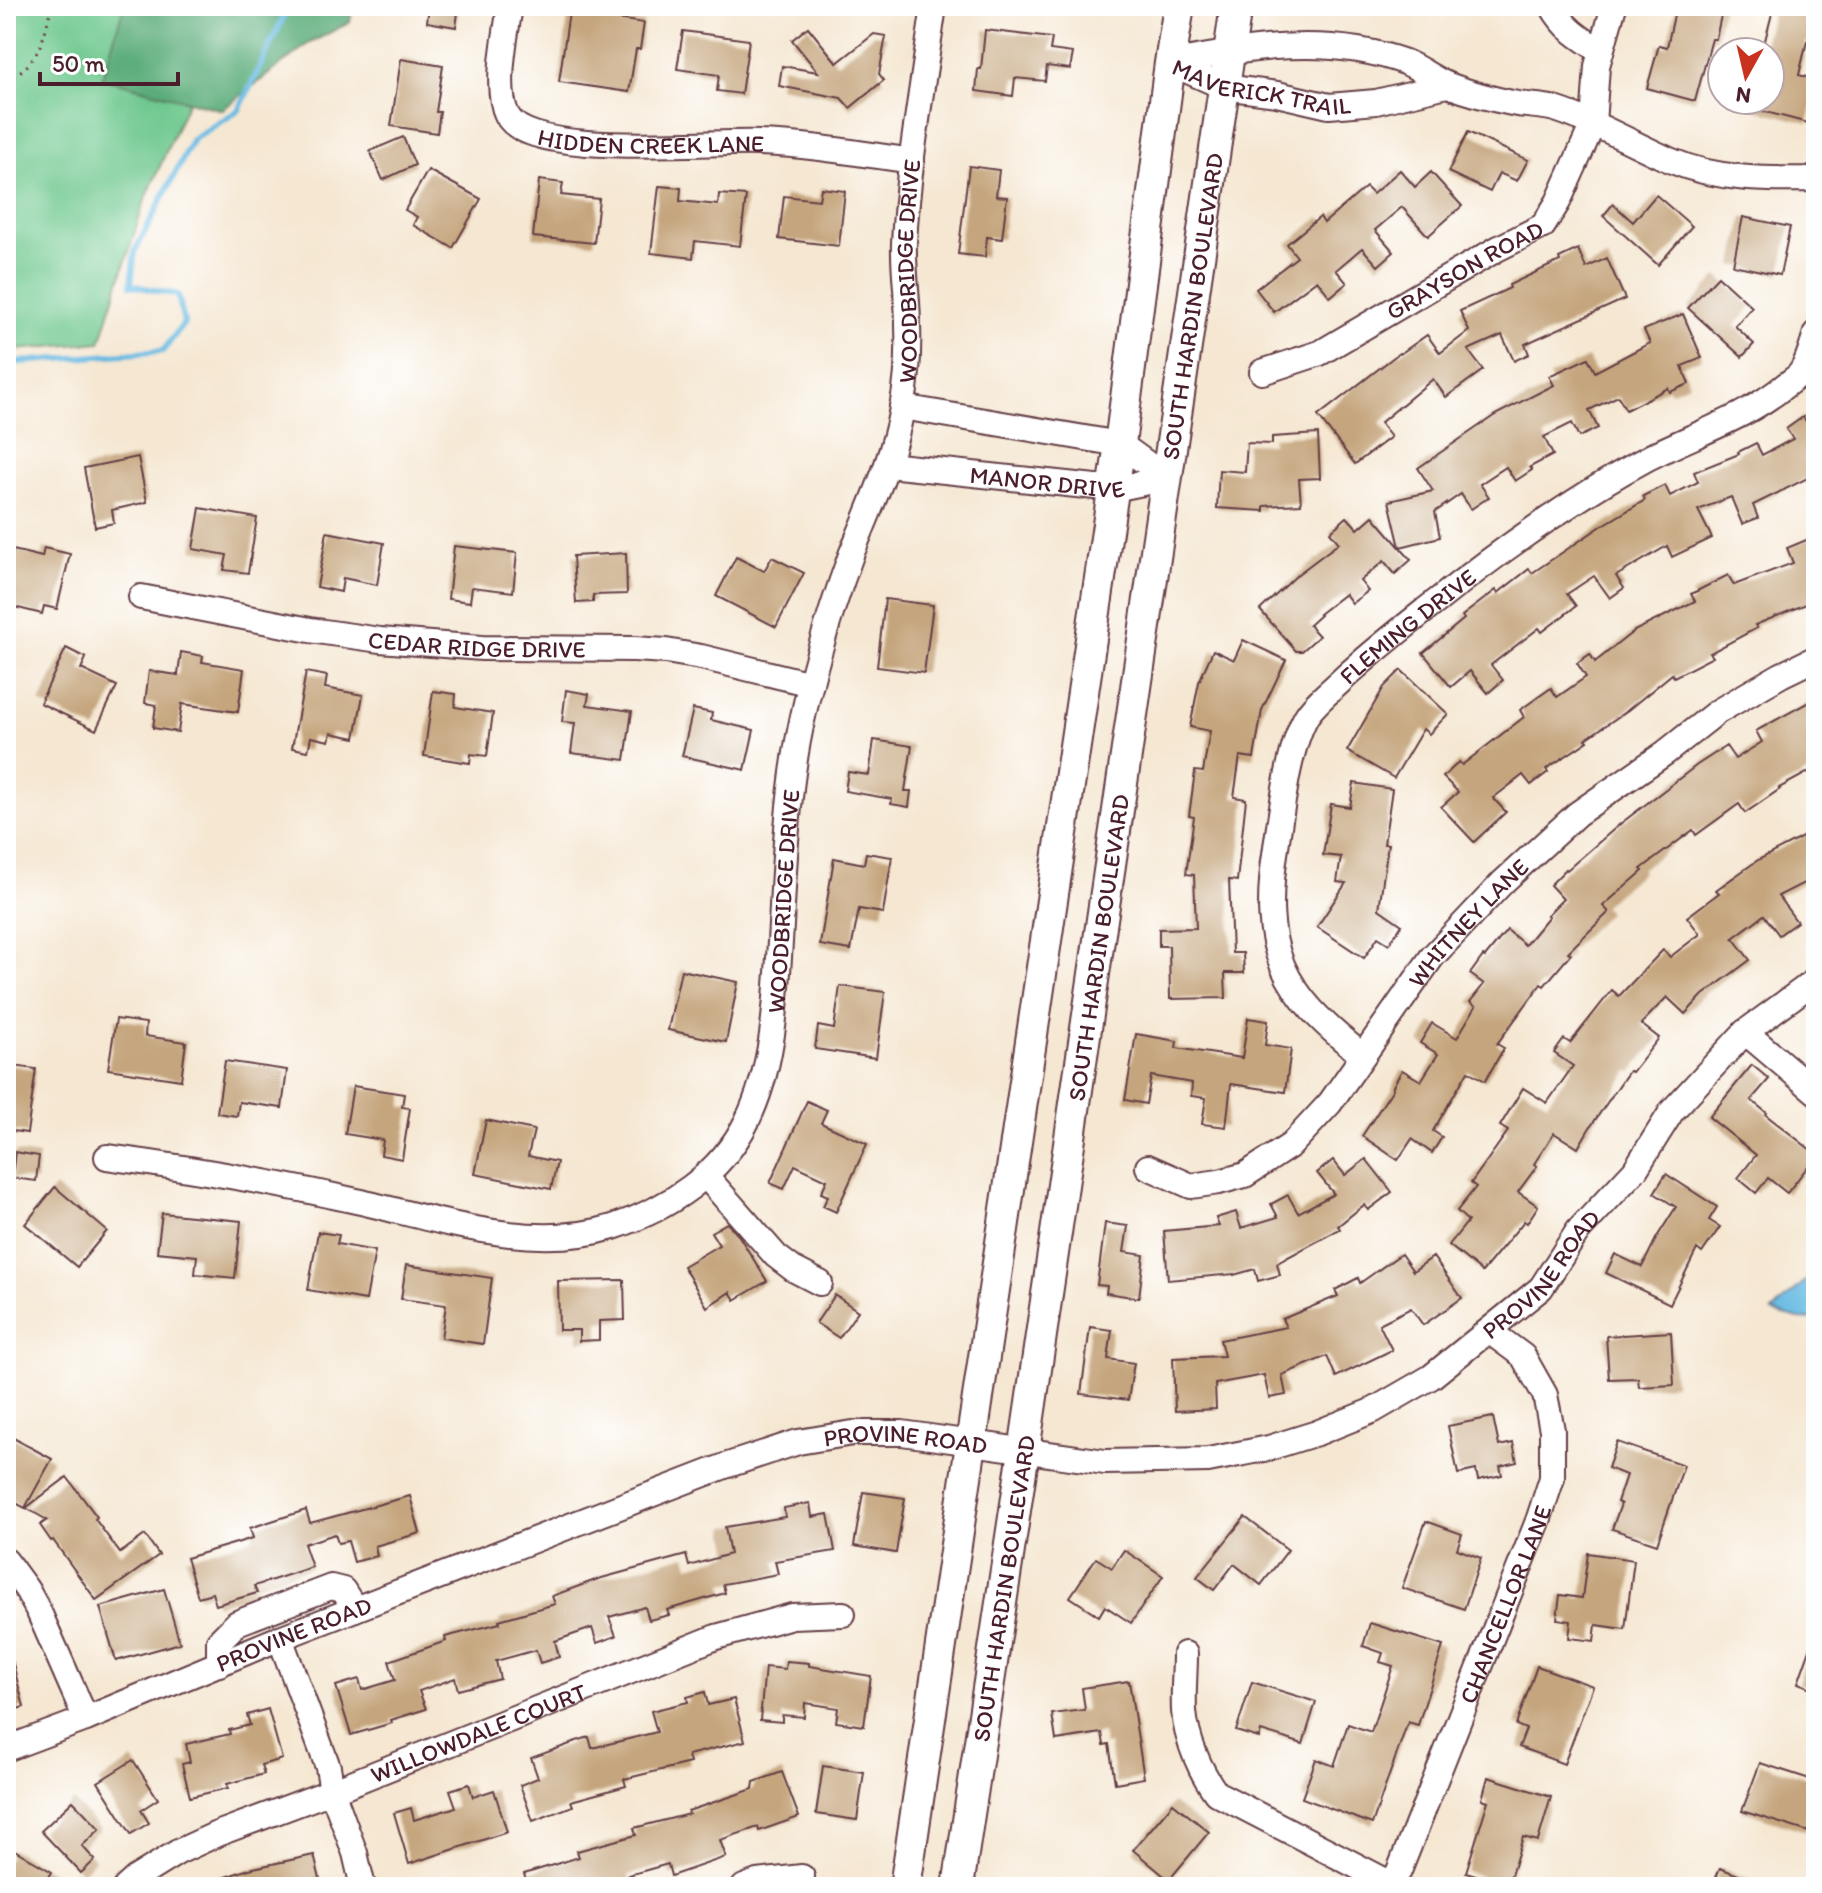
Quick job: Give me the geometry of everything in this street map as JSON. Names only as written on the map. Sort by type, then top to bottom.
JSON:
[{"type":"main road","points":[[905,1887],[1114,489],[1179,6]]},
{"type":"main road","name":"SOUTH HARDIN BOULEVARD","points":[[958,1887],[1236,6]]},
{"type":"street","name":"HIDDEN CREEK LANE","points":[[510,6],[502,65],[502,97],[507,117],[525,132],[567,140],[637,145],[760,143],[912,161]]},
{"type":"street","name":"WOODBRIDGE DRIVE","points":[[107,1157],[198,1169],[467,1226],[545,1236],[613,1227],[647,1213],[706,1176],[729,1150],[749,1117],[764,1077],[778,980],[788,824],[798,742],[811,684],[837,592],[888,465],[902,407],[908,329],[903,247],[934,6]]},
{"type":"street","points":[[1552,6],[1560,21],[1574,35],[1601,51]]},
{"type":"street","name":"GRAYSON ROAD","points":[[1262,372],[1320,353],[1497,249],[1543,226],[1558,202],[1593,124],[1597,66],[1614,6]]},
{"type":"street","name":"MAVERICK TRAIL","points":[[1170,63],[1229,52],[1301,46],[1345,47],[1405,62],[1447,85],[1513,103],[1553,108],[1674,162],[1714,174],[1766,180],[1816,179]]},
{"type":"street","name":"MAVERICK TRAIL","points":[[1170,63],[1224,87],[1277,94],[1329,106],[1376,102],[1447,85]]},
{"type":"street","name":"FLEMING DRIVE","points":[[1362,1055],[1330,1030],[1288,980],[1278,958],[1271,923],[1272,874],[1285,794],[1298,737],[1308,714],[1364,659],[1477,569],[1573,503],[1649,458],[1770,399],[1801,373],[1816,333]]},
{"type":"street","name":"MANOR DRIVE","points":[[902,407],[1120,444],[1167,478]]},
{"type":"street","name":"MANOR DRIVE","points":[[888,465],[1114,489],[1167,478]]},
{"type":"street","name":"CEDAR RIDGE DRIVE","points":[[141,597],[310,630],[380,640],[482,648],[666,651],[811,684]]},
{"type":"street","name":"WHITNEY LANE","points":[[1148,1167],[1191,1186],[1219,1182],[1245,1175],[1291,1145],[1330,1103],[1432,957],[1503,882],[1577,814],[1665,753],[1717,712],[1816,658]]},
{"type":"street","name":"PROVINE ROAD","points":[[6,1749],[355,1609],[725,1466],[798,1442],[853,1433],[902,1433],[1105,1462],[1208,1460],[1269,1448],[1374,1410],[1431,1377],[1541,1288],[1578,1231],[1635,1170],[1672,1111],[1745,1032],[1816,980]]},
{"type":"street","points":[[1745,1032],[1816,1092]]},
{"type":"street","points":[[706,1176],[776,1256],[820,1283]]},
{"type":"street","name":"CHANCELLOR LANE","points":[[1392,1886],[1538,1521],[1552,1478],[1552,1430],[1545,1395],[1523,1356],[1489,1331]]},
{"type":"street","points":[[6,1561],[39,1612],[86,1719]]},
{"type":"street","points":[[219,1664],[219,1641],[237,1623],[331,1587],[343,1590],[355,1609]]},
{"type":"street","name":"WILLOWDALE COURT","points":[[126,1887],[178,1852],[217,1834],[716,1637],[792,1616],[843,1614]]},
{"type":"street","points":[[273,1641],[328,1767],[332,1791],[355,1853],[363,1887]]},
{"type":"street","points":[[1185,1654],[1184,1713],[1194,1753],[1204,1777],[1216,1793],[1392,1886]]},
{"type":"street","points":[[744,1887],[757,1882],[802,1877]]},
{"type":"path","points":[[6,79],[18,75],[31,62],[44,37],[51,6]]},
{"type":"green space","points":[[6,6],[258,6],[197,80],[144,203],[100,342],[6,351]]},
{"type":"green space","points":[[124,6],[353,6],[350,22],[308,44],[222,110],[102,78]]},
{"type":"water","points":[[1816,1271],[1816,1320],[1772,1312]]},
{"type":"building","points":[[429,6],[459,6],[456,27],[427,22]]},
{"type":"building","points":[[1676,6],[1723,6],[1717,36],[1706,36],[1706,61],[1695,101],[1647,88],[1659,45],[1667,47]]},
{"type":"building","points":[[1774,6],[1816,6],[1816,43],[1807,41],[1799,75],[1816,80],[1816,94],[1808,123],[1781,116],[1786,116],[1786,36],[1766,36]]},
{"type":"building","points":[[569,12],[644,23],[629,92],[559,82]]},
{"type":"building","points":[[808,27],[837,63],[874,34],[886,36],[879,74],[884,80],[850,108],[841,98],[779,86],[782,66],[818,72],[792,40]]},
{"type":"building","points":[[985,30],[1052,38],[1050,50],[1073,53],[1070,69],[1047,66],[1045,81],[1015,78],[1013,96],[976,91]]},
{"type":"building","points":[[683,31],[749,40],[741,94],[717,91],[719,75],[677,69]]},
{"type":"building","points":[[401,59],[443,66],[436,112],[440,112],[437,133],[391,126]]},
{"type":"building","points":[[1468,132],[1528,160],[1517,181],[1499,173],[1490,192],[1448,172]]},
{"type":"building","points":[[403,137],[415,165],[383,180],[370,151]]},
{"type":"building","points":[[969,166],[999,170],[996,196],[1007,197],[1002,239],[987,237],[985,257],[958,254]]},
{"type":"building","points":[[428,170],[481,199],[453,248],[413,225],[417,217],[405,210]]},
{"type":"building","points":[[1400,170],[1415,187],[1431,172],[1462,206],[1428,236],[1402,207],[1375,230],[1394,252],[1378,266],[1362,248],[1336,270],[1347,283],[1330,297],[1317,280],[1274,312],[1256,289],[1297,257],[1287,244],[1320,217],[1324,223],[1366,187],[1373,194]]},
{"type":"building","points":[[539,180],[563,183],[561,195],[599,199],[594,243],[533,237]]},
{"type":"building","points":[[659,186],[681,188],[680,201],[718,205],[719,194],[746,196],[740,246],[695,241],[693,258],[651,253]]},
{"type":"building","points":[[821,188],[845,191],[839,246],[779,239],[784,196],[819,200]]},
{"type":"building","points":[[1656,195],[1692,226],[1658,265],[1603,216],[1613,204],[1633,222]]},
{"type":"building","points":[[1743,217],[1790,227],[1780,275],[1733,265]]},
{"type":"building","points":[[1578,249],[1586,268],[1607,258],[1625,299],[1525,344],[1529,354],[1514,361],[1502,335],[1468,350],[1483,370],[1446,397],[1433,379],[1380,423],[1391,437],[1355,464],[1318,416],[1427,335],[1440,353],[1469,331],[1460,311],[1510,288],[1509,285]]},
{"type":"building","points":[[1718,276],[1752,307],[1735,326],[1754,344],[1742,357],[1688,308]]},
{"type":"building","points":[[1683,314],[1702,358],[1682,366],[1689,384],[1670,392],[1668,388],[1626,410],[1618,396],[1589,410],[1598,428],[1579,437],[1572,423],[1544,437],[1553,455],[1530,467],[1532,470],[1515,481],[1506,467],[1480,484],[1489,497],[1471,509],[1461,494],[1435,512],[1440,537],[1400,547],[1389,501],[1433,491],[1418,468],[1495,415],[1554,385],[1549,376],[1588,358],[1595,372],[1650,343],[1644,330]]},
{"type":"building","points":[[1803,417],[1816,435],[1816,474],[1753,505],[1758,518],[1742,524],[1731,497],[1698,510],[1712,538],[1672,557],[1667,546],[1616,576],[1624,588],[1610,598],[1594,576],[1567,594],[1576,606],[1542,632],[1539,628],[1491,665],[1503,680],[1488,693],[1470,671],[1451,687],[1423,653],[1464,619],[1462,616],[1496,590],[1498,593],[1529,569],[1532,573],[1645,500],[1643,496],[1665,485],[1670,496],[1698,482],[1694,472],[1739,454],[1756,443],[1762,455],[1793,439],[1786,429]]},
{"type":"building","points":[[1318,434],[1320,478],[1299,479],[1301,504],[1264,506],[1264,511],[1217,508],[1219,470],[1245,472],[1247,443],[1272,444],[1272,437]]},
{"type":"building","points":[[138,457],[147,502],[112,510],[114,523],[95,527],[84,468]]},
{"type":"building","points":[[200,508],[257,518],[248,573],[224,570],[227,555],[193,549]]},
{"type":"building","points":[[1373,516],[1411,560],[1395,574],[1384,561],[1360,581],[1368,591],[1352,603],[1345,594],[1319,614],[1309,625],[1319,636],[1302,651],[1296,651],[1260,610],[1298,574],[1339,543],[1330,532],[1347,517],[1358,529]]},
{"type":"building","points":[[327,532],[384,543],[377,585],[343,578],[341,592],[317,587]]},
{"type":"building","points":[[1816,536],[1816,600],[1755,625],[1757,628],[1710,653],[1713,657],[1674,677],[1672,674],[1586,739],[1588,741],[1546,769],[1548,772],[1531,785],[1523,775],[1493,798],[1506,812],[1474,842],[1441,807],[1458,792],[1443,777],[1459,762],[1462,765],[1524,717],[1520,710],[1551,688],[1557,697],[1586,677],[1577,663],[1590,654],[1595,662],[1634,631],[1695,601],[1691,594],[1728,575],[1734,585],[1793,563],[1787,548]]},
{"type":"building","points":[[454,546],[517,553],[513,592],[472,587],[470,602],[448,599]]},
{"type":"building","points":[[44,548],[70,554],[57,609],[44,606],[42,614],[6,605],[6,579],[13,550],[42,557]]},
{"type":"building","points":[[626,553],[627,594],[593,595],[593,602],[576,603],[573,556]]},
{"type":"building","points":[[736,557],[764,571],[772,557],[804,573],[776,627],[716,596]]},
{"type":"building","points":[[885,599],[933,605],[924,673],[877,667]]},
{"type":"building","points":[[1243,640],[1286,660],[1262,710],[1254,758],[1240,756],[1234,797],[1246,799],[1237,881],[1229,880],[1232,953],[1243,953],[1244,973],[1225,973],[1226,998],[1170,999],[1169,946],[1159,946],[1159,929],[1196,928],[1194,875],[1186,874],[1194,817],[1189,816],[1195,771],[1203,772],[1210,731],[1190,727],[1199,682],[1213,650],[1234,660]]},
{"type":"building","points":[[66,648],[86,658],[81,669],[117,686],[96,730],[40,703]]},
{"type":"building","points":[[181,652],[203,656],[202,662],[244,669],[238,712],[182,704],[178,732],[153,728],[156,705],[145,703],[149,671],[178,675]]},
{"type":"building","points":[[1401,670],[1448,714],[1429,734],[1423,729],[1394,778],[1347,751],[1384,687]]},
{"type":"building","points":[[306,672],[327,676],[325,688],[363,695],[355,738],[331,733],[329,741],[311,737],[308,751],[292,748]]},
{"type":"building","points":[[566,690],[589,694],[587,705],[632,711],[625,760],[571,753],[575,723],[562,722]]},
{"type":"building","points":[[433,691],[456,694],[455,707],[493,713],[487,756],[471,754],[470,763],[424,756]]},
{"type":"building","points":[[1816,698],[1816,768],[1779,788],[1745,813],[1739,804],[1696,835],[1693,830],[1641,869],[1643,871],[1603,906],[1609,912],[1568,952],[1571,954],[1544,986],[1541,984],[1497,1044],[1504,1048],[1485,1081],[1468,1071],[1433,1131],[1442,1137],[1432,1153],[1412,1139],[1398,1160],[1362,1136],[1402,1070],[1421,1081],[1438,1054],[1420,1043],[1432,1023],[1457,1038],[1476,1006],[1470,1002],[1484,984],[1470,974],[1507,930],[1525,945],[1563,899],[1550,885],[1566,869],[1697,765],[1726,746],[1735,759],[1762,742],[1756,731]]},
{"type":"building","points":[[693,709],[712,713],[711,720],[754,730],[745,770],[682,756]]},
{"type":"building","points":[[874,740],[912,746],[905,791],[911,791],[909,807],[891,804],[892,799],[845,791],[848,772],[869,775]]},
{"type":"building","points":[[1354,783],[1392,789],[1379,909],[1402,925],[1389,944],[1378,937],[1364,958],[1317,927],[1346,883],[1337,882],[1341,857],[1323,855],[1331,804],[1350,807]]},
{"type":"building","points":[[1816,830],[1816,877],[1778,896],[1797,922],[1779,935],[1764,915],[1733,938],[1750,960],[1703,995],[1685,1014],[1667,997],[1641,1024],[1659,1038],[1632,1072],[1629,1071],[1578,1148],[1554,1133],[1534,1164],[1537,1166],[1518,1192],[1538,1206],[1527,1223],[1524,1221],[1482,1272],[1449,1245],[1468,1221],[1457,1211],[1476,1187],[1471,1183],[1508,1131],[1500,1126],[1523,1088],[1547,1103],[1573,1066],[1554,1053],[1564,1039],[1570,1043],[1612,990],[1619,996],[1663,950],[1670,957],[1700,934],[1687,917],[1719,893],[1716,890],[1758,860]]},
{"type":"building","points":[[866,853],[892,857],[883,913],[859,909],[851,950],[820,945],[834,858],[864,864]]},
{"type":"building","points":[[681,970],[738,982],[726,1042],[668,1030]]},
{"type":"building","points":[[840,986],[885,992],[876,1058],[815,1049],[818,1026],[834,1029]]},
{"type":"building","points":[[1248,1018],[1268,1021],[1265,1045],[1291,1049],[1285,1092],[1231,1084],[1226,1127],[1202,1124],[1206,1098],[1191,1096],[1192,1083],[1151,1076],[1146,1104],[1125,1100],[1136,1034],[1177,1041],[1176,1048],[1242,1058]]},
{"type":"building","points":[[116,1019],[146,1023],[145,1036],[186,1042],[181,1080],[108,1069]]},
{"type":"building","points":[[225,1061],[287,1070],[282,1108],[239,1102],[237,1116],[217,1113]]},
{"type":"building","points":[[6,1065],[36,1069],[27,1133],[6,1130]]},
{"type":"building","points":[[1752,1065],[1769,1079],[1751,1100],[1816,1154],[1787,1193],[1768,1178],[1756,1193],[1738,1178],[1756,1155],[1709,1117]]},
{"type":"building","points":[[353,1086],[404,1094],[402,1107],[410,1108],[402,1159],[381,1155],[383,1140],[345,1134]]},
{"type":"building","points":[[807,1101],[827,1110],[821,1123],[867,1144],[836,1212],[823,1206],[828,1196],[821,1193],[827,1180],[795,1165],[784,1189],[770,1183]]},
{"type":"building","points":[[486,1120],[534,1130],[528,1156],[557,1162],[551,1189],[475,1174]]},
{"type":"building","points":[[15,1152],[39,1156],[36,1181],[12,1178]]},
{"type":"building","points":[[1366,1159],[1392,1192],[1368,1210],[1364,1205],[1338,1226],[1340,1229],[1277,1263],[1280,1275],[1258,1281],[1255,1269],[1234,1275],[1168,1280],[1164,1231],[1219,1226],[1216,1218],[1236,1212],[1241,1228],[1278,1217],[1271,1204],[1288,1195],[1298,1213],[1334,1194],[1317,1173],[1333,1160],[1345,1175]]},
{"type":"building","points":[[1666,1174],[1717,1207],[1709,1220],[1720,1227],[1702,1253],[1697,1249],[1670,1304],[1606,1273],[1615,1254],[1642,1267],[1676,1207],[1654,1193]]},
{"type":"building","points":[[55,1187],[107,1231],[77,1267],[25,1224]]},
{"type":"building","points":[[162,1213],[241,1221],[235,1278],[195,1274],[197,1256],[157,1252]]},
{"type":"building","points":[[727,1223],[739,1236],[767,1281],[735,1300],[730,1292],[707,1307],[683,1266],[719,1245],[711,1232]]},
{"type":"building","points":[[1105,1223],[1128,1226],[1124,1252],[1144,1255],[1139,1298],[1106,1293],[1107,1286],[1097,1285]]},
{"type":"building","points":[[318,1232],[339,1235],[337,1244],[375,1251],[366,1300],[308,1290]]},
{"type":"building","points":[[1401,1254],[1413,1271],[1433,1257],[1462,1298],[1423,1325],[1411,1308],[1379,1324],[1392,1350],[1336,1377],[1327,1356],[1282,1375],[1286,1395],[1269,1398],[1264,1375],[1215,1384],[1216,1409],[1175,1411],[1173,1358],[1224,1356],[1220,1340],[1286,1327],[1282,1319],[1338,1296],[1335,1290],[1358,1278],[1360,1283]]},
{"type":"building","points":[[406,1265],[492,1278],[483,1344],[441,1338],[446,1305],[401,1299]]},
{"type":"building","points":[[624,1280],[625,1320],[599,1321],[599,1340],[579,1341],[579,1330],[559,1330],[558,1281]]},
{"type":"building","points":[[835,1295],[858,1311],[839,1338],[816,1323]]},
{"type":"building","points":[[1090,1327],[1112,1330],[1108,1359],[1134,1363],[1128,1400],[1081,1394]]},
{"type":"building","points":[[1671,1332],[1674,1385],[1639,1387],[1638,1378],[1609,1379],[1606,1336]]},
{"type":"building","points":[[1493,1417],[1499,1446],[1513,1443],[1517,1462],[1500,1466],[1502,1475],[1478,1480],[1476,1470],[1458,1474],[1448,1426]]},
{"type":"building","points":[[6,1434],[52,1459],[25,1508],[6,1498]]},
{"type":"building","points":[[1617,1442],[1684,1465],[1657,1544],[1612,1529],[1621,1504],[1617,1502],[1626,1475],[1608,1468]]},
{"type":"building","points":[[67,1477],[120,1553],[145,1535],[159,1555],[96,1600],[40,1525],[47,1520],[26,1508]]},
{"type":"building","points":[[863,1492],[905,1498],[896,1553],[854,1546]]},
{"type":"building","points":[[410,1496],[420,1533],[375,1546],[377,1556],[354,1562],[348,1541],[338,1543],[335,1534],[304,1544],[312,1567],[254,1586],[257,1593],[216,1605],[212,1593],[198,1597],[186,1558],[253,1538],[250,1528],[306,1510],[310,1523]]},
{"type":"building","points":[[810,1503],[812,1517],[828,1514],[835,1551],[775,1561],[778,1574],[723,1584],[725,1593],[667,1610],[669,1615],[649,1620],[645,1607],[609,1617],[616,1636],[597,1643],[592,1628],[555,1641],[559,1657],[540,1663],[536,1650],[496,1661],[500,1679],[458,1690],[455,1678],[419,1691],[426,1709],[351,1735],[336,1686],[359,1679],[362,1690],[395,1680],[389,1661],[446,1641],[445,1637],[555,1604],[552,1596],[598,1579],[686,1555],[689,1566],[730,1554],[725,1527],[785,1517],[784,1508]]},
{"type":"building","points":[[1245,1517],[1288,1550],[1261,1585],[1234,1564],[1214,1590],[1197,1577]]},
{"type":"building","points":[[1426,1521],[1462,1534],[1457,1549],[1481,1558],[1464,1609],[1402,1588]]},
{"type":"building","points":[[1124,1550],[1163,1576],[1131,1623],[1105,1606],[1099,1616],[1070,1597],[1096,1558],[1112,1568]]},
{"type":"building","points":[[1588,1553],[1634,1560],[1625,1629],[1596,1625],[1594,1641],[1569,1638],[1571,1621],[1557,1619],[1560,1595],[1582,1598]]},
{"type":"building","points":[[164,1589],[180,1643],[116,1661],[100,1607]]},
{"type":"building","points":[[1370,1623],[1443,1646],[1418,1725],[1408,1722],[1372,1824],[1302,1798],[1316,1759],[1334,1766],[1348,1724],[1371,1732],[1393,1666],[1380,1662],[1383,1653],[1363,1646]]},
{"type":"building","points":[[1816,1638],[1816,1690],[1798,1683]]},
{"type":"building","points":[[11,1656],[24,1707],[6,1712],[6,1657]]},
{"type":"building","points":[[786,1661],[871,1676],[864,1726],[836,1722],[838,1708],[805,1703],[804,1717],[782,1715],[782,1722],[760,1720],[765,1667],[785,1669]]},
{"type":"building","points":[[1537,1666],[1593,1686],[1564,1764],[1519,1747],[1526,1729],[1516,1725]]},
{"type":"building","points":[[1129,1681],[1144,1778],[1115,1783],[1109,1744],[1104,1745],[1102,1733],[1056,1740],[1052,1714],[1085,1710],[1082,1688]]},
{"type":"building","points":[[1252,1682],[1316,1702],[1303,1744],[1261,1731],[1259,1738],[1236,1731]]},
{"type":"building","points":[[705,1692],[708,1705],[734,1699],[745,1741],[688,1755],[690,1763],[624,1779],[626,1786],[571,1801],[573,1806],[533,1821],[520,1785],[538,1778],[531,1758],[589,1737],[592,1748],[657,1732],[651,1711],[688,1702],[687,1697]]},
{"type":"building","points":[[268,1709],[282,1759],[261,1765],[264,1774],[227,1784],[228,1788],[190,1797],[182,1764],[190,1762],[186,1744],[230,1734],[229,1730],[250,1725],[247,1715]]},
{"type":"building","points":[[133,1760],[158,1799],[141,1810],[149,1823],[131,1834],[98,1782]]},
{"type":"building","points":[[1760,1763],[1816,1781],[1816,1810],[1809,1832],[1742,1811]]},
{"type":"building","points":[[823,1766],[864,1772],[857,1820],[816,1814]]},
{"type":"building","points":[[782,1772],[799,1817],[720,1840],[726,1857],[671,1876],[668,1864],[629,1875],[632,1887],[528,1887],[524,1874],[579,1857],[577,1851],[636,1835],[634,1828],[689,1814],[688,1811],[753,1789],[754,1782]]},
{"type":"building","points":[[1488,1777],[1551,1797],[1538,1841],[1523,1837],[1508,1885],[1466,1872],[1488,1801],[1482,1799]]},
{"type":"building","points":[[469,1784],[473,1797],[494,1790],[507,1832],[409,1864],[394,1813],[411,1808],[414,1820],[456,1807],[450,1790]]},
{"type":"building","points":[[73,1801],[100,1829],[82,1846],[95,1860],[81,1873],[41,1831]]},
{"type":"building","points":[[1173,1803],[1209,1832],[1169,1880],[1133,1850]]},
{"type":"building","points":[[13,1849],[52,1872],[43,1887],[6,1887],[6,1862]]},
{"type":"building","points":[[314,1855],[322,1887],[204,1887],[204,1884],[249,1869]]},
{"type":"building","points":[[1720,1868],[1767,1886],[1767,1887],[1712,1887]]},
{"type":"waterway","points":[[6,363],[163,351],[184,323],[178,295],[131,285],[135,251],[193,139],[239,110],[284,16],[282,6]]}]
